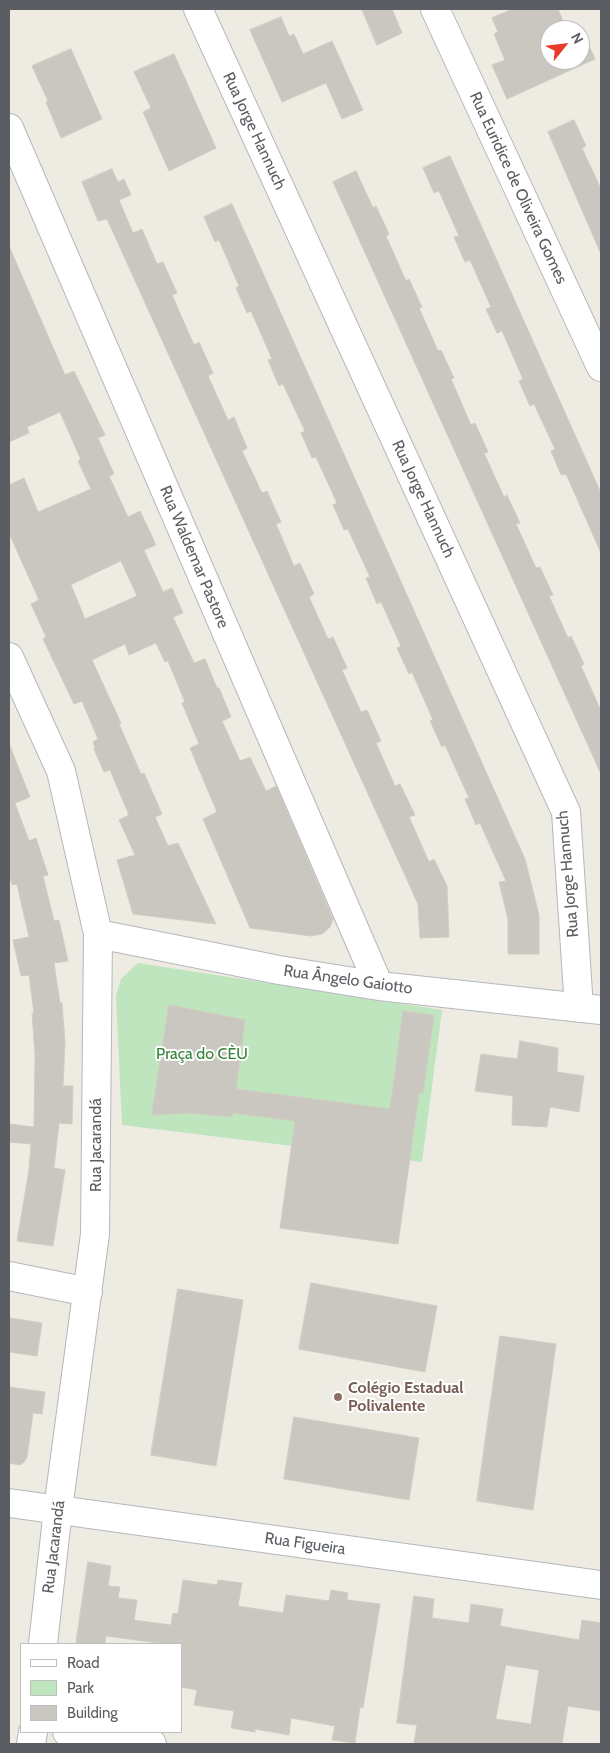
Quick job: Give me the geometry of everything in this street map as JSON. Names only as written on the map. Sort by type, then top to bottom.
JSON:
[{"type":"street","name":"Rua Jorge Hannuch","points":[[198,9],[566,812],[590,1009]]},
{"type":"street","name":"Rua Euridice de Oliveira Gomes","points":[[436,9],[601,367]]},
{"type":"street","name":"Rua Waldemar Pastore","points":[[9,128],[378,986]]},
{"type":"street","name":"Rua Jacarandá","points":[[9,658],[61,771],[98,934],[96,1234],[58,1509],[42,1643]]},
{"type":"street","name":"Rua Ângelo Gaiotto","points":[[98,934],[279,970],[378,986],[590,1009]]},
{"type":"street","points":[[9,1276],[88,1292]]},
{"type":"street","name":"Rua Figueira","points":[[9,1503],[601,1585]]},
{"type":"street","points":[[75,1733],[152,1744]]},
{"type":"green space","name":"Praça do CÈU","points":[[138,963],[442,1010],[422,1162],[122,1125],[116,996],[121,979]]},
{"type":"building","points":[[362,9],[392,9],[402,33],[377,45]]},
{"type":"building","points":[[513,9],[558,9],[563,20],[540,20],[540,70],[571,70],[507,99],[492,65],[505,60],[494,34],[498,32],[492,18]]},
{"type":"building","points":[[281,17],[289,36],[294,34],[303,54],[332,41],[363,110],[342,119],[326,83],[282,102],[250,30]]},
{"type":"building","points":[[590,48],[595,59],[590,61]]},
{"type":"building","points":[[71,49],[102,119],[61,138],[46,102],[48,101],[32,66]]},
{"type":"building","points":[[174,54],[216,148],[169,171],[143,112],[151,108],[134,72]]},
{"type":"building","points":[[574,120],[586,146],[582,148],[601,189],[601,254],[548,132]]},
{"type":"building","points":[[450,156],[601,493],[601,553],[566,474],[561,475],[551,451],[555,449],[534,404],[530,406],[519,381],[523,379],[502,331],[497,333],[486,309],[491,307],[470,260],[465,262],[454,237],[459,236],[439,191],[434,193],[423,168]]},
{"type":"building","points":[[112,169],[118,182],[124,179],[131,195],[119,200],[133,233],[142,229],[157,264],[163,262],[177,293],[172,295],[194,345],[199,342],[213,373],[208,376],[228,420],[234,417],[247,448],[242,451],[262,493],[267,491],[281,522],[276,524],[294,566],[300,563],[314,594],[309,597],[328,639],[333,637],[347,668],[342,670],[361,712],[367,710],[381,741],[376,743],[395,786],[400,784],[415,815],[409,817],[429,862],[434,859],[447,886],[449,937],[420,938],[418,904],[107,219],[98,221],[82,182]]},
{"type":"building","points":[[356,171],[373,208],[376,206],[389,234],[386,236],[406,281],[409,279],[422,307],[419,308],[438,351],[441,350],[454,378],[451,379],[471,425],[475,423],[488,452],[484,453],[504,497],[507,495],[520,523],[516,524],[536,568],[540,567],[553,595],[549,596],[568,638],[571,636],[584,664],[581,666],[601,711],[601,774],[333,182]]},
{"type":"building","points":[[232,204],[525,859],[539,915],[539,954],[508,954],[508,919],[499,882],[506,881],[480,823],[476,825],[465,799],[469,798],[445,745],[442,747],[430,721],[433,720],[412,672],[409,674],[397,648],[401,646],[381,602],[377,604],[366,578],[370,577],[348,529],[344,530],[333,505],[337,503],[316,457],[312,458],[301,433],[305,431],[283,384],[279,386],[268,360],[272,359],[251,311],[247,313],[236,288],[239,286],[219,240],[215,242],[204,217]]},
{"type":"building","points":[[9,246],[65,375],[74,371],[105,435],[98,438],[114,474],[109,476],[128,517],[140,511],[156,545],[144,550],[163,592],[172,588],[183,613],[173,617],[194,663],[205,659],[217,688],[219,688],[231,717],[222,721],[240,761],[250,757],[266,791],[276,786],[333,919],[330,927],[322,934],[311,936],[250,928],[203,819],[217,812],[190,748],[199,744],[182,703],[185,702],[168,661],[165,662],[156,643],[129,655],[125,644],[92,660],[121,723],[119,724],[141,774],[144,773],[162,814],[155,817],[168,846],[178,843],[216,924],[133,914],[117,860],[135,855],[119,820],[129,815],[110,770],[104,772],[94,749],[93,742],[98,739],[82,701],[74,704],[43,639],[46,637],[31,604],[39,600],[9,533],[9,485],[24,478],[38,512],[91,489],[78,461],[81,460],[60,412],[27,427],[29,433],[9,442]],"holes":[[[121,561],[137,596],[85,619],[71,585]]]},
{"type":"building","points":[[10,746],[30,797],[15,803],[29,841],[36,838],[48,875],[43,876],[54,921],[59,920],[68,961],[54,963],[60,1003],[62,1003],[65,1043],[63,1086],[73,1086],[72,1124],[59,1123],[54,1168],[65,1170],[53,1246],[17,1241],[29,1170],[31,1144],[9,1142],[9,1124],[34,1127],[35,1055],[32,1013],[34,1013],[29,975],[21,976],[13,940],[29,937],[17,884],[12,885],[9,873]]},
{"type":"building","points":[[169,1005],[245,1020],[236,1089],[390,1109],[403,1011],[434,1015],[423,1093],[419,1093],[398,1244],[280,1228],[295,1121],[233,1113],[232,1117],[188,1113],[152,1115]]},
{"type":"building","points":[[520,1041],[558,1048],[557,1072],[584,1076],[579,1112],[550,1107],[547,1127],[512,1125],[513,1096],[475,1091],[481,1054],[517,1059]]},
{"type":"building","points":[[311,1283],[437,1306],[425,1372],[299,1349]]},
{"type":"building","points":[[178,1289],[243,1300],[216,1466],[151,1455]]},
{"type":"building","points":[[10,1318],[42,1323],[37,1356],[9,1352]]},
{"type":"building","points":[[500,1336],[556,1344],[533,1510],[477,1501]]},
{"type":"building","points":[[9,1387],[45,1392],[42,1414],[33,1413],[27,1457],[20,1465],[9,1463]]},
{"type":"building","points":[[294,1417],[419,1438],[409,1500],[284,1479]]},
{"type":"building","points":[[88,1562],[111,1566],[108,1586],[120,1587],[118,1598],[137,1600],[134,1620],[171,1625],[173,1613],[178,1614],[183,1580],[217,1585],[218,1580],[242,1583],[238,1606],[283,1613],[286,1595],[329,1601],[331,1590],[348,1593],[347,1600],[380,1604],[363,1708],[360,1707],[355,1743],[332,1740],[335,1726],[291,1718],[289,1735],[255,1729],[255,1732],[231,1728],[234,1711],[194,1705],[197,1690],[182,1687],[182,1643],[158,1643],[106,1636],[105,1643],[76,1643]]},
{"type":"building","points":[[414,1596],[434,1599],[432,1618],[469,1623],[471,1604],[503,1609],[500,1626],[579,1640],[582,1620],[601,1623],[601,1711],[568,1706],[562,1744],[414,1744],[417,1725],[397,1723]],"holes":[[[506,1665],[539,1670],[531,1724],[496,1719]]]},
{"type":"place","name":"Colégio Estadual Polivalente","points":[[338,1397]]}]
